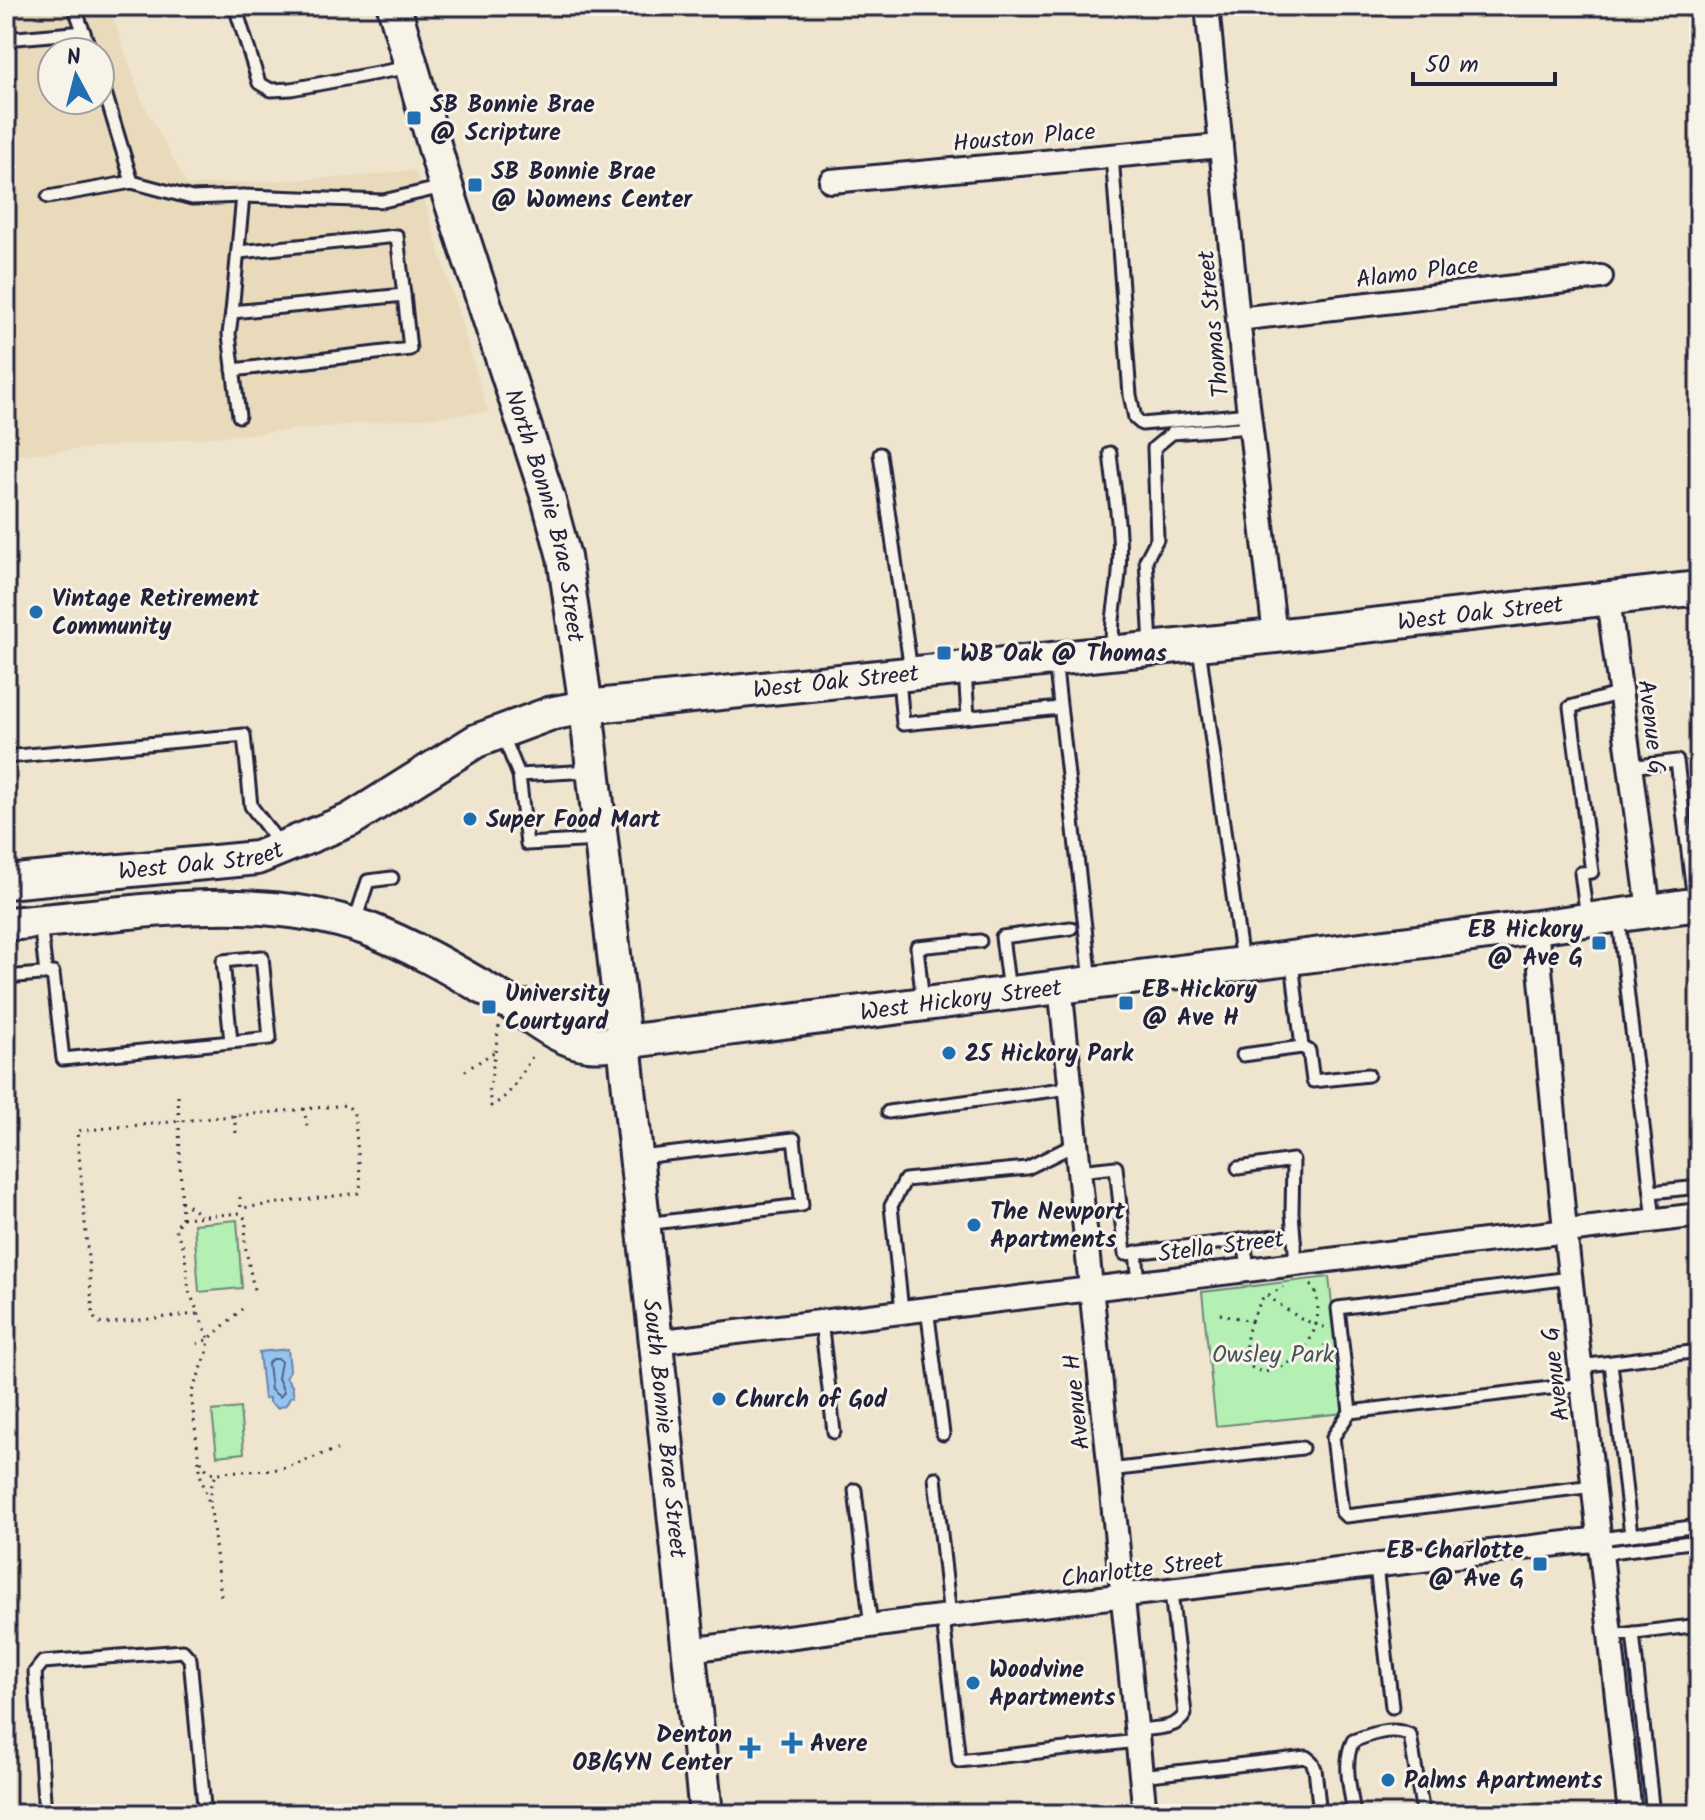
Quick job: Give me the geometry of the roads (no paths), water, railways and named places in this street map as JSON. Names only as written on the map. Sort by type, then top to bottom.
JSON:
[{"type":"main road","name":"North Bonnie Brae Street","points":[[394,6],[446,186],[558,530],[586,707],[624,1042]]},
{"type":"main road","name":"West Oak Street","points":[[6,882],[271,854],[350,820],[444,758],[476,741],[549,714],[586,707],[1275,636],[1699,588]]},
{"type":"main road","points":[[252,906],[271,854]]},
{"type":"main road","name":"West Hickory Street","points":[[252,906],[368,929],[434,961],[506,1011],[559,1036],[588,1044],[624,1042],[1536,927],[1697,904]]},
{"type":"main road","name":"West Oak Street","points":[[6,924],[166,908],[252,906]]},
{"type":"main road","points":[[506,1011],[578,1016],[604,1013],[620,1006]]},
{"type":"main road","name":"South Bonnie Brae Street","points":[[624,1042],[706,1814]]},
{"type":"street","name":"Thomas Street","points":[[1207,6],[1238,319],[1275,636]]},
{"type":"street","name":"Houston Place","points":[[831,181],[1221,146]]},
{"type":"street","name":"Alamo Place","points":[[1238,319],[1601,277]]},
{"type":"street","name":"Avenue G","points":[[1608,598],[1631,767],[1634,912]]},
{"type":"street","name":"Avenue G","points":[[1536,927],[1570,1278],[1601,1546],[1622,1634],[1630,1814]]},
{"type":"street","name":"Avenue H","points":[[1060,985],[1145,1814]]},
{"type":"street","name":"Stella Street","points":[[655,1342],[1248,1269],[1296,1273],[1565,1230],[1699,1215]]},
{"type":"street","name":"Charlotte Street","points":[[689,1650],[1376,1566],[1601,1546]]},
{"type":"lane","points":[[74,6],[85,36]]},
{"type":"lane","points":[[239,6],[238,16],[259,83],[271,90],[412,67]]},
{"type":"lane","points":[[6,39],[84,32]]},
{"type":"lane","points":[[112,116],[132,182]]},
{"type":"lane","points":[[1112,155],[1130,395],[1135,418],[1142,424],[1250,421]]},
{"type":"lane","points":[[48,197],[132,182],[192,198],[243,196],[383,201],[446,186]]},
{"type":"lane","points":[[239,416],[229,334],[243,196]]},
{"type":"lane","points":[[233,370],[410,349],[397,236],[239,252]]},
{"type":"lane","points":[[232,312],[404,295]]},
{"type":"lane","points":[[1152,649],[1146,560],[1157,539],[1154,448],[1172,433],[1250,421]]},
{"type":"lane","points":[[1110,453],[1119,559],[1111,627],[1113,653]]},
{"type":"lane","points":[[880,454],[905,674],[903,724],[1060,708]]},
{"type":"lane","points":[[1198,644],[1242,963]]},
{"type":"lane","points":[[1055,659],[1091,982]]},
{"type":"lane","points":[[965,668],[968,717]]},
{"type":"lane","points":[[1587,919],[1581,873],[1592,872],[1570,707],[1621,693]]},
{"type":"lane","points":[[501,731],[519,775],[527,844],[601,840]]},
{"type":"lane","points":[[6,757],[244,735],[251,806],[271,854]]},
{"type":"lane","points":[[1631,767],[1677,761],[1697,904]]},
{"type":"lane","points":[[519,775],[593,771]]},
{"type":"lane","points":[[353,926],[368,881],[392,878]]},
{"type":"lane","points":[[1634,912],[1654,1220]]},
{"type":"lane","points":[[40,922],[46,974]]},
{"type":"lane","points":[[1009,992],[1002,937],[1071,928]]},
{"type":"lane","points":[[923,1004],[917,947],[980,941]]},
{"type":"lane","points":[[6,977],[53,973],[63,1059],[231,1042],[270,1038],[262,957],[223,961],[231,1042]]},
{"type":"lane","points":[[1292,957],[1302,1047]]},
{"type":"lane","points":[[1243,1055],[1302,1047],[1309,1051],[1313,1081],[1368,1075]]},
{"type":"lane","points":[[888,1112],[1070,1088]]},
{"type":"lane","points":[[636,1157],[794,1139],[802,1205],[643,1224]]},
{"type":"lane","points":[[902,1311],[891,1206],[905,1180],[1027,1168],[1076,1144]]},
{"type":"lane","points":[[1238,1168],[1293,1160],[1292,1234],[1296,1273]]},
{"type":"lane","points":[[1079,1171],[1116,1167],[1125,1254],[1292,1234]]},
{"type":"lane","points":[[1651,1192],[1699,1187]]},
{"type":"lane","points":[[1244,1239],[1248,1269]]},
{"type":"lane","points":[[1136,1252],[1139,1283]]},
{"type":"lane","points":[[1570,1278],[1338,1308],[1350,1412],[1333,1437],[1342,1512],[1346,1516],[1594,1486]]},
{"type":"lane","points":[[927,1308],[943,1434]]},
{"type":"lane","points":[[821,1321],[834,1432]]},
{"type":"lane","points":[[1350,1412],[1582,1375],[1611,1363],[1699,1351]]},
{"type":"lane","points":[[1611,1363],[1631,1535]]},
{"type":"lane","points":[[1109,1470],[1302,1448]]},
{"type":"lane","points":[[935,1478],[959,1761],[1137,1735],[1181,1721],[1185,1714],[1171,1592]]},
{"type":"lane","points":[[855,1490],[871,1627]]},
{"type":"lane","points":[[1601,1546],[1631,1535],[1699,1526]]},
{"type":"lane","points":[[1601,1546],[1699,1541]]},
{"type":"lane","points":[[1376,1566],[1392,1707]]},
{"type":"lane","points":[[1653,1814],[1622,1634],[1699,1625]]},
{"type":"lane","points":[[45,1814],[35,1672],[43,1662],[183,1651],[190,1659],[204,1806],[201,1814]]},
{"type":"lane","points":[[1354,1814],[1348,1750],[1353,1741],[1372,1734],[1400,1730],[1410,1735],[1414,1749],[1423,1814]]},
{"type":"lane","points":[[1141,1776],[1306,1757],[1315,1769],[1320,1814]]},
{"type":"water","points":[[288,1349],[290,1370],[286,1377],[294,1396],[286,1405],[277,1408],[269,1402],[269,1398],[264,1399],[259,1352]]},
{"type":"place","name":"SB Bonnie Brae @ Scripture","points":[[414,118]]},
{"type":"place","name":"SB Bonnie Brae @ Womens Center","points":[[475,185]]},
{"type":"place","name":"Vintage Retirement Community","points":[[36,612]]},
{"type":"place","name":"WB Oak @ Thomas","points":[[944,653]]},
{"type":"place","name":"Super Food Mart","points":[[470,819]]},
{"type":"place","name":"EB Hickory @ Ave G","points":[[1599,943]]},
{"type":"place","name":"EB Hickory @ Ave H","points":[[1126,1003]]},
{"type":"place","name":"University Courtyard","points":[[489,1007]]},
{"type":"place","name":"25 Hickory Park","points":[[949,1053]]},
{"type":"place","name":"The Newport Apartments","points":[[974,1225]]},
{"type":"place","name":"Church of God","points":[[719,1399]]},
{"type":"place","name":"EB Charlotte @ Ave G","points":[[1540,1564]]},
{"type":"place","name":"Woodvine Apartments","points":[[973,1683]]},
{"type":"place","name":"Avere","points":[[792,1743]]},
{"type":"place","name":"Denton OB/GYN Center","points":[[750,1748]]},
{"type":"place","name":"Palms Apartments","points":[[1388,1780]]},
{"type":"park label","name":"Owsley Park","points":[[1273,1354]]}]
